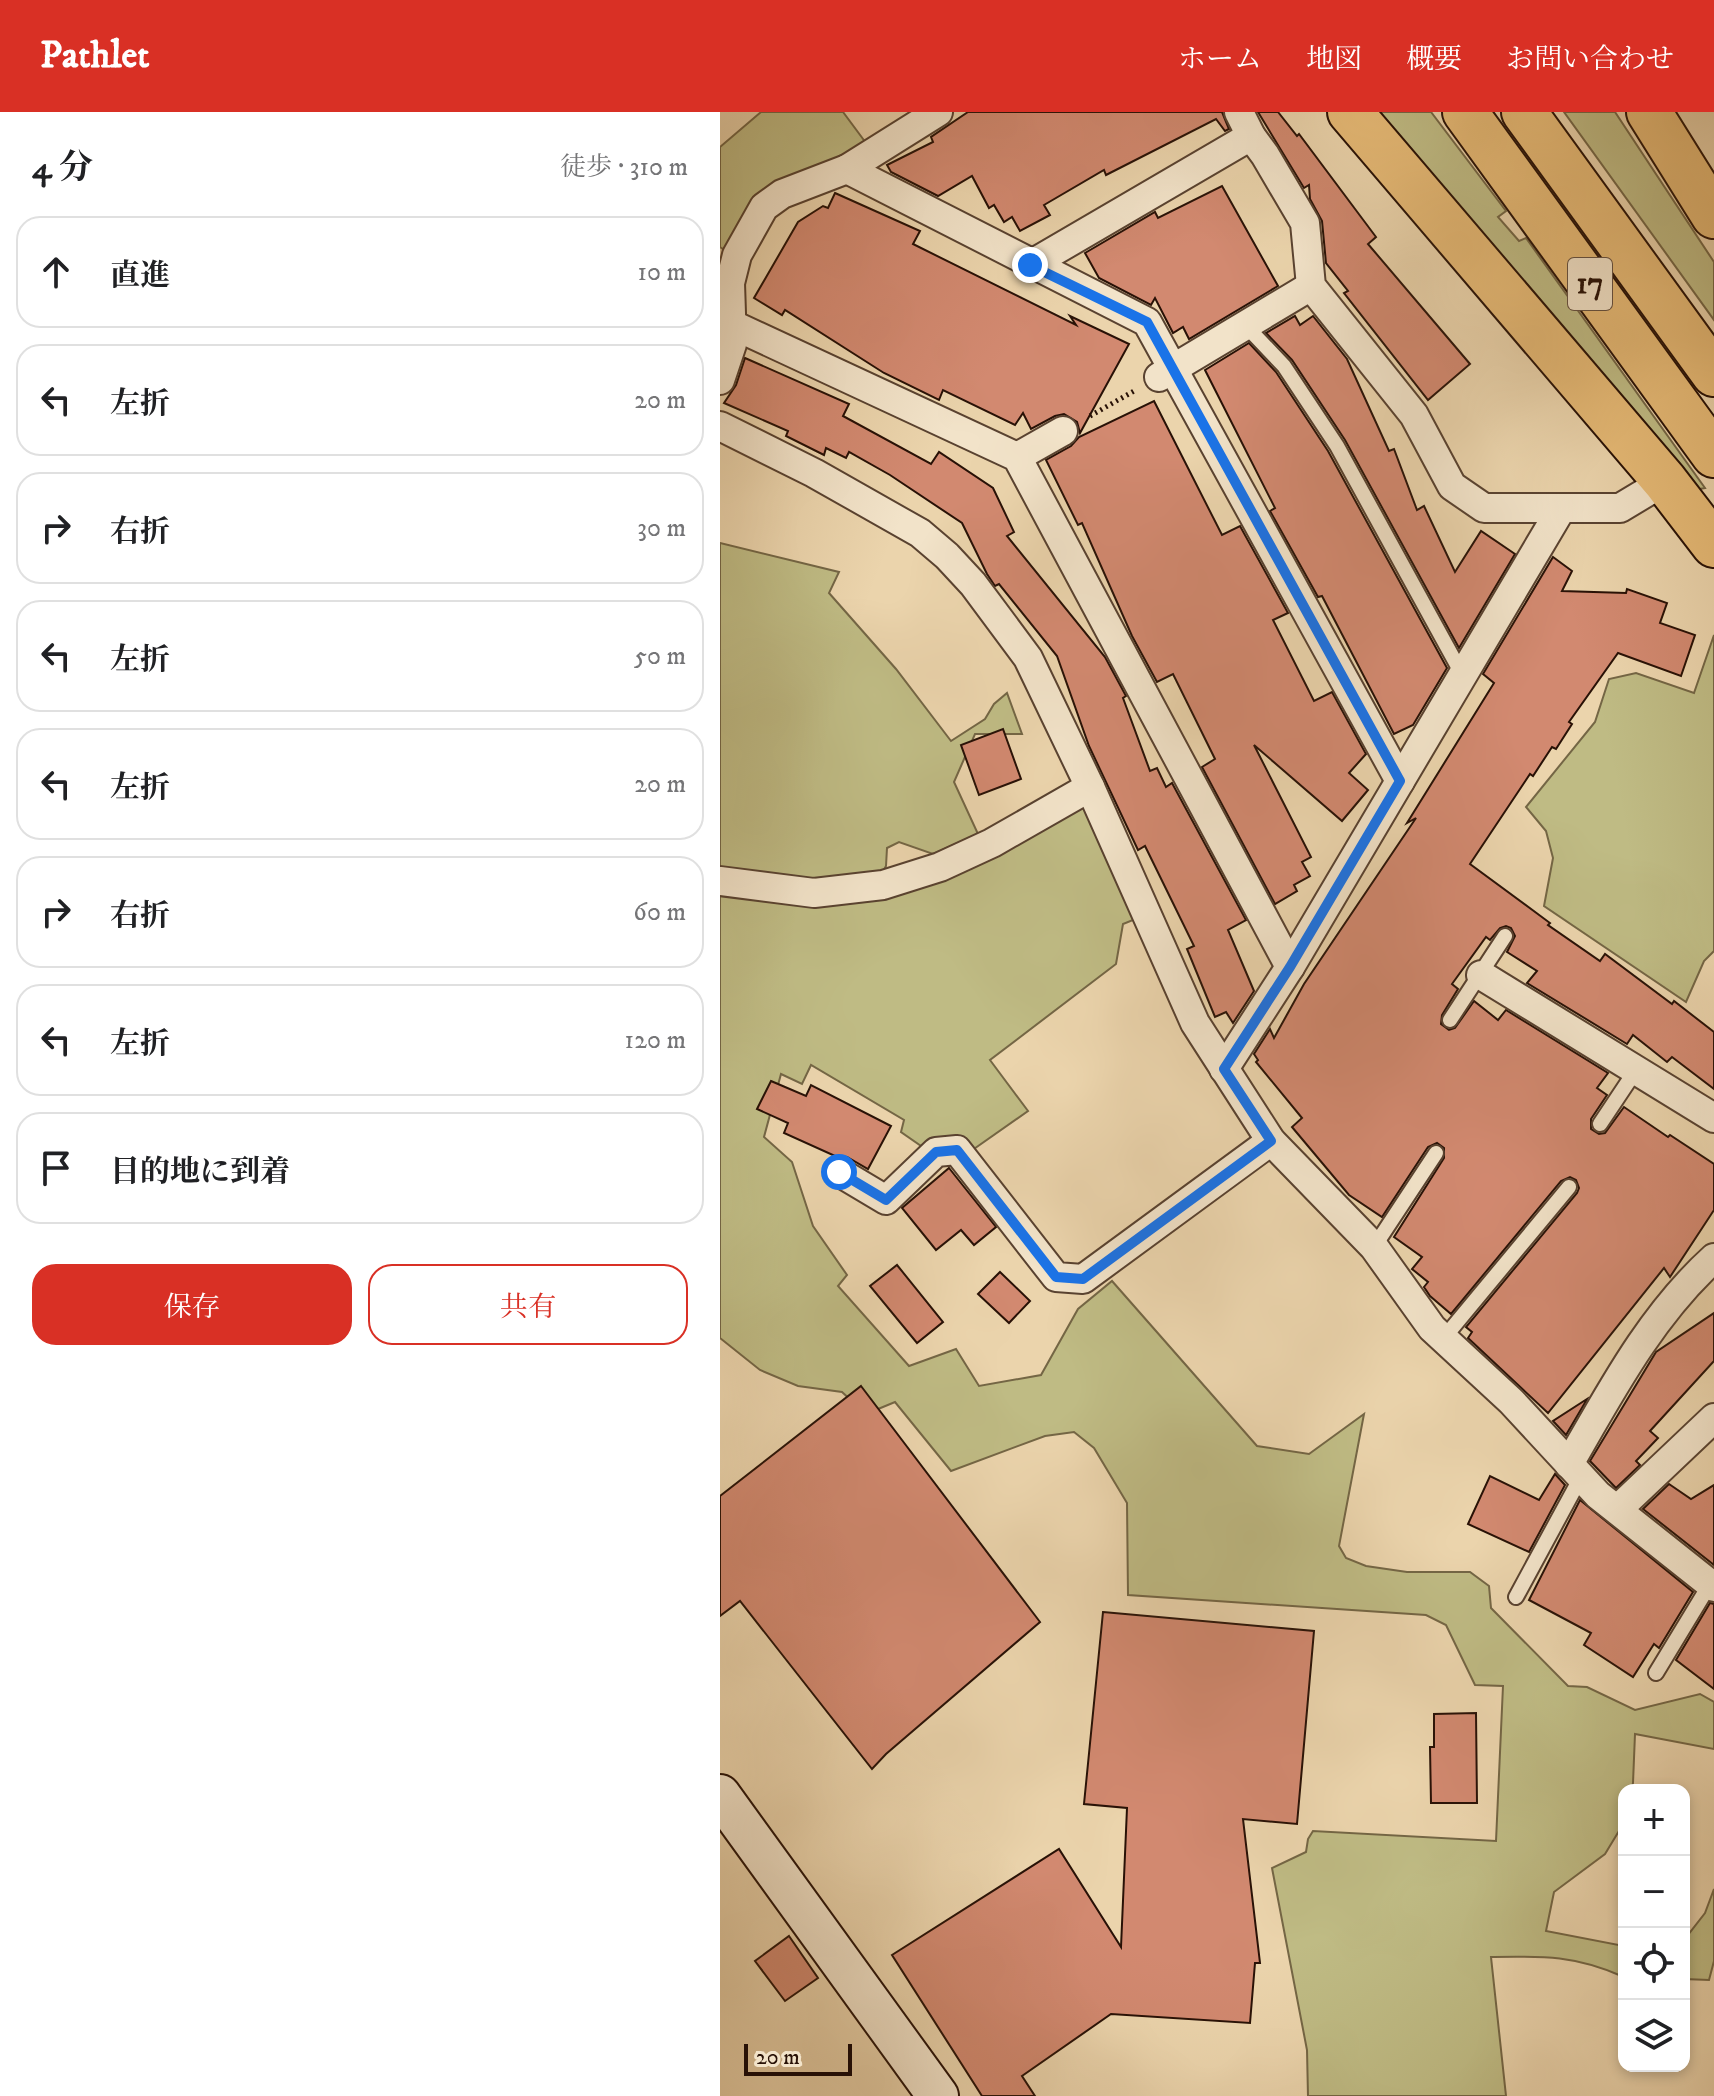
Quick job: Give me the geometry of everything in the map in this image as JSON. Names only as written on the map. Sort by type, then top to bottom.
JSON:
[{"type":"main road","points":[[1350,112],[1665,481],[1714,545]]},
{"type":"main road","name":"17","points":[[1465,112],[1714,455]]},
{"type":"main road","name":"17","points":[[1524,112],[1714,374]]},
{"type":"main road","points":[[1649,112],[1714,216]]},
{"type":"street","points":[[720,380],[727,366],[733,325],[730,283],[737,255],[764,207],[782,194],[847,169],[938,112]]},
{"type":"street","points":[[1030,265],[1245,124],[1305,223],[1311,286],[1414,415],[1452,486],[1484,508],[1620,508],[1665,481]]},
{"type":"street","points":[[847,169],[1147,322],[1166,372],[1400,781]]},
{"type":"street","points":[[1166,372],[1311,286]]},
{"type":"street","points":[[733,325],[1017,457],[1290,967]]},
{"type":"street","points":[[720,426],[814,473],[920,533],[973,584],[1028,658],[1090,787],[1195,1023],[1271,1141],[1374,1247],[1432,1328],[1511,1401],[1598,1495],[1712,1585]]},
{"type":"street","points":[[1017,457],[1063,431]]},
{"type":"street","points":[[1224,1069],[1290,967],[1561,509]]},
{"type":"street","points":[[720,881],[814,893],[883,885],[940,867],[992,843],[1090,787]]},
{"type":"street","points":[[1481,975],[1714,1118]]},
{"type":"street","points":[[839,1172],[886,1200],[936,1152],[957,1150],[1056,1277],[1083,1279],[1271,1141]]},
{"type":"street","points":[[1575,1470],[1631,1355],[1714,1258]]},
{"type":"street","points":[[1618,1509],[1714,1418]]},
{"type":"street","points":[[720,1795],[938,2096]]},
{"type":"lane","points":[[1246,326],[1284,366],[1337,446],[1462,674]]},
{"type":"lane","points":[[1450,1020],[1505,936]]},
{"type":"lane","points":[[1600,1124],[1636,1070]]},
{"type":"lane","points":[[1374,1247],[1436,1153]]},
{"type":"lane","points":[[1443,1339],[1569,1187]]},
{"type":"lane","points":[[1516,1597],[1575,1470]]},
{"type":"lane","points":[[1656,1673],[1712,1585]]},
{"type":"path","points":[[1063,431],[1166,372]]},
{"type":"shaded area","points":[[761,112],[843,112],[869,147],[841,160],[727,252],[720,247],[720,147]]},
{"type":"shaded area","points":[[1364,112],[1431,112],[1506,211],[1498,217],[1519,241],[1526,238],[1705,488],[1689,491]]},
{"type":"shaded area","points":[[1564,112],[1615,112],[1714,262],[1714,320]]},
{"type":"shaded area","points":[[720,543],[839,572],[829,593],[896,669],[951,741],[985,719],[994,704],[1007,693],[1022,734],[975,734],[954,782],[978,834],[933,854],[899,842],[887,848],[886,866],[881,875],[838,882],[720,868]]},
{"type":"shaded area","points":[[1714,635],[1714,951],[1704,961],[1686,1002],[1544,906],[1553,858],[1546,831],[1526,807],[1595,722],[1609,679],[1636,673],[1694,693]]},
{"type":"shaded area","points":[[1090,799],[1143,916],[1123,924],[1116,964],[990,1060],[1028,1111],[971,1151],[924,1148],[901,1132],[904,1120],[811,1065],[802,1084],[781,1074],[764,1137],[792,1162],[813,1226],[847,1275],[838,1286],[909,1366],[956,1349],[979,1386],[1041,1375],[1078,1309],[1112,1281],[1257,1446],[1309,1454],[1364,1414],[1339,1546],[1346,1558],[1366,1566],[1407,1572],[1470,1572],[1489,1586],[1491,1608],[1568,1686],[1587,1687],[1635,1710],[1700,1694],[1714,1702],[1714,1749],[1635,1734],[1633,1784],[1618,1784],[1618,1833],[1605,1854],[1554,1892],[1546,1931],[1618,1945],[1618,1975],[1590,1964],[1559,1958],[1491,1957],[1506,2096],[1308,2096],[1307,2050],[1272,1868],[1306,1852],[1313,1831],[1496,1841],[1503,1686],[1475,1685],[1446,1625],[1426,1615],[1128,1595],[1127,1503],[1094,1448],[1074,1432],[1045,1436],[951,1471],[895,1402],[866,1414],[842,1392],[798,1386],[760,1370],[720,1338],[720,891],[798,903]]},
{"type":"shaded area","points":[[1714,1889],[1714,1961],[1709,1980],[1690,1979],[1690,1932],[1705,1913]]},
{"type":"building","points":[[968,112],[1222,112],[1229,129],[1225,131],[1216,119],[1106,175],[1104,170],[1044,205],[1050,215],[1020,231],[1012,217],[1004,222],[994,205],[989,208],[972,176],[938,196],[891,172],[887,165],[933,142],[931,137]]},
{"type":"building","points":[[1258,112],[1278,112],[1297,136],[1299,134],[1376,237],[1368,244],[1470,364],[1428,400],[1344,293],[1348,291],[1326,263],[1322,221],[1310,199],[1309,185],[1304,188]]},
{"type":"building","points":[[1222,186],[1278,286],[1189,339],[1183,327],[1173,333],[1155,298],[1151,305],[1099,278],[1085,253],[1155,212],[1158,218]]},
{"type":"building","points":[[835,193],[920,231],[913,244],[1076,325],[1070,316],[1129,344],[1080,433],[1077,422],[1064,414],[1031,429],[1023,413],[1015,425],[943,390],[939,400],[884,373],[785,310],[782,315],[754,298],[798,222],[823,206],[828,208]]},
{"type":"building","points":[[1295,316],[1300,325],[1313,316],[1347,359],[1389,451],[1394,449],[1417,510],[1424,506],[1455,572],[1481,531],[1515,554],[1459,648],[1345,440],[1292,360],[1266,333]]},
{"type":"building","points":[[1249,343],[1276,372],[1328,451],[1447,668],[1413,725],[1394,734],[1322,596],[1318,597],[1270,511],[1275,508],[1205,370]]},
{"type":"building","points":[[745,358],[849,404],[843,416],[931,464],[939,452],[993,488],[1014,532],[1007,536],[1105,657],[1126,696],[1123,698],[1150,771],[1157,768],[1166,787],[1172,783],[1246,920],[1228,930],[1254,991],[1233,1023],[1226,1012],[1215,1017],[1187,949],[1194,946],[1145,846],[1138,850],[1089,746],[1057,656],[999,584],[995,586],[962,523],[849,452],[846,458],[826,448],[824,455],[786,436],[788,431],[724,403],[736,385]]},
{"type":"building","points":[[1154,401],[1222,535],[1240,526],[1288,613],[1273,620],[1314,701],[1332,692],[1366,754],[1349,773],[1368,790],[1342,821],[1254,745],[1311,857],[1302,862],[1310,876],[1294,885],[1297,891],[1275,904],[1202,767],[1215,759],[1173,674],[1157,682],[1132,636],[1082,523],[1078,525],[1046,460],[1071,446],[1079,437]]},
{"type":"building","points":[[1553,557],[1572,571],[1562,591],[1626,593],[1627,589],[1667,603],[1660,623],[1695,635],[1681,676],[1618,653],[1569,722],[1572,724],[1556,749],[1552,747],[1533,776],[1530,774],[1470,864],[1600,961],[1605,954],[1714,1032],[1714,1089],[1672,1057],[1667,1062],[1633,1035],[1627,1044],[1527,983],[1537,971],[1507,952],[1515,936],[1506,926],[1500,928],[1490,940],[1486,937],[1452,984],[1458,989],[1442,1015],[1441,1024],[1449,1030],[1455,1028],[1474,1001],[1498,1020],[1506,1010],[1608,1073],[1597,1088],[1607,1095],[1591,1119],[1591,1129],[1599,1134],[1605,1133],[1624,1107],[1668,1137],[1670,1135],[1714,1164],[1714,1210],[1670,1277],[1664,1268],[1548,1413],[1468,1338],[1472,1332],[1466,1327],[1577,1193],[1576,1180],[1570,1177],[1561,1181],[1451,1314],[1430,1296],[1424,1287],[1428,1282],[1412,1269],[1422,1257],[1394,1237],[1444,1158],[1444,1148],[1437,1143],[1428,1147],[1382,1217],[1349,1195],[1292,1127],[1302,1118],[1256,1062],[1258,1060],[1254,1054],[1270,1029],[1274,1038],[1304,984],[1416,818],[1407,823],[1494,683],[1483,674]]},
{"type":"building","points":[[1003,729],[1021,779],[979,795],[961,745]]},
{"type":"building","points":[[771,1081],[806,1096],[811,1085],[891,1126],[868,1169],[847,1157],[835,1156],[784,1133],[788,1123],[757,1109]]},
{"type":"building","points":[[949,1168],[996,1227],[974,1245],[961,1230],[936,1250],[902,1208]]},
{"type":"building","points":[[897,1265],[943,1322],[917,1343],[870,1286]]},
{"type":"building","points":[[1000,1272],[1030,1301],[1009,1323],[978,1294]]},
{"type":"building","points":[[1714,1313],[1714,1361],[1650,1431],[1658,1438],[1636,1461],[1640,1465],[1616,1488],[1590,1461],[1656,1352]]},
{"type":"building","points":[[861,1386],[1040,1622],[872,1769],[740,1601],[720,1616],[720,1496]]},
{"type":"building","points":[[1586,1401],[1566,1435],[1553,1421]]},
{"type":"building","points":[[1555,1474],[1565,1485],[1529,1552],[1468,1524],[1490,1476],[1539,1500]]},
{"type":"building","points":[[1669,1484],[1691,1499],[1714,1485],[1714,1565],[1643,1509]]},
{"type":"building","points":[[1580,1500],[1693,1592],[1659,1648],[1654,1644],[1633,1677],[1584,1645],[1591,1633],[1529,1600]]},
{"type":"building","points":[[1710,1603],[1714,1604],[1714,1689],[1676,1660]]},
{"type":"building","points":[[1103,1612],[1314,1631],[1297,1824],[1243,1819],[1260,1963],[1255,1963],[1250,2023],[1111,2014],[1022,2076],[1035,2096],[982,2096],[892,1955],[1059,1849],[1121,1947],[1127,1808],[1084,1804]]},
{"type":"building","points":[[1476,1713],[1477,1803],[1431,1803],[1430,1747],[1434,1747],[1434,1714]]},
{"type":"building","points":[[789,1936],[818,1978],[785,2001],[755,1961]]},
{"type":"route","points":[[839,1172],[886,1200],[936,1152],[957,1150],[1056,1277],[1083,1279],[1271,1141],[1224,1069],[1290,967],[1400,781],[1147,322],[1030,265]]}]
